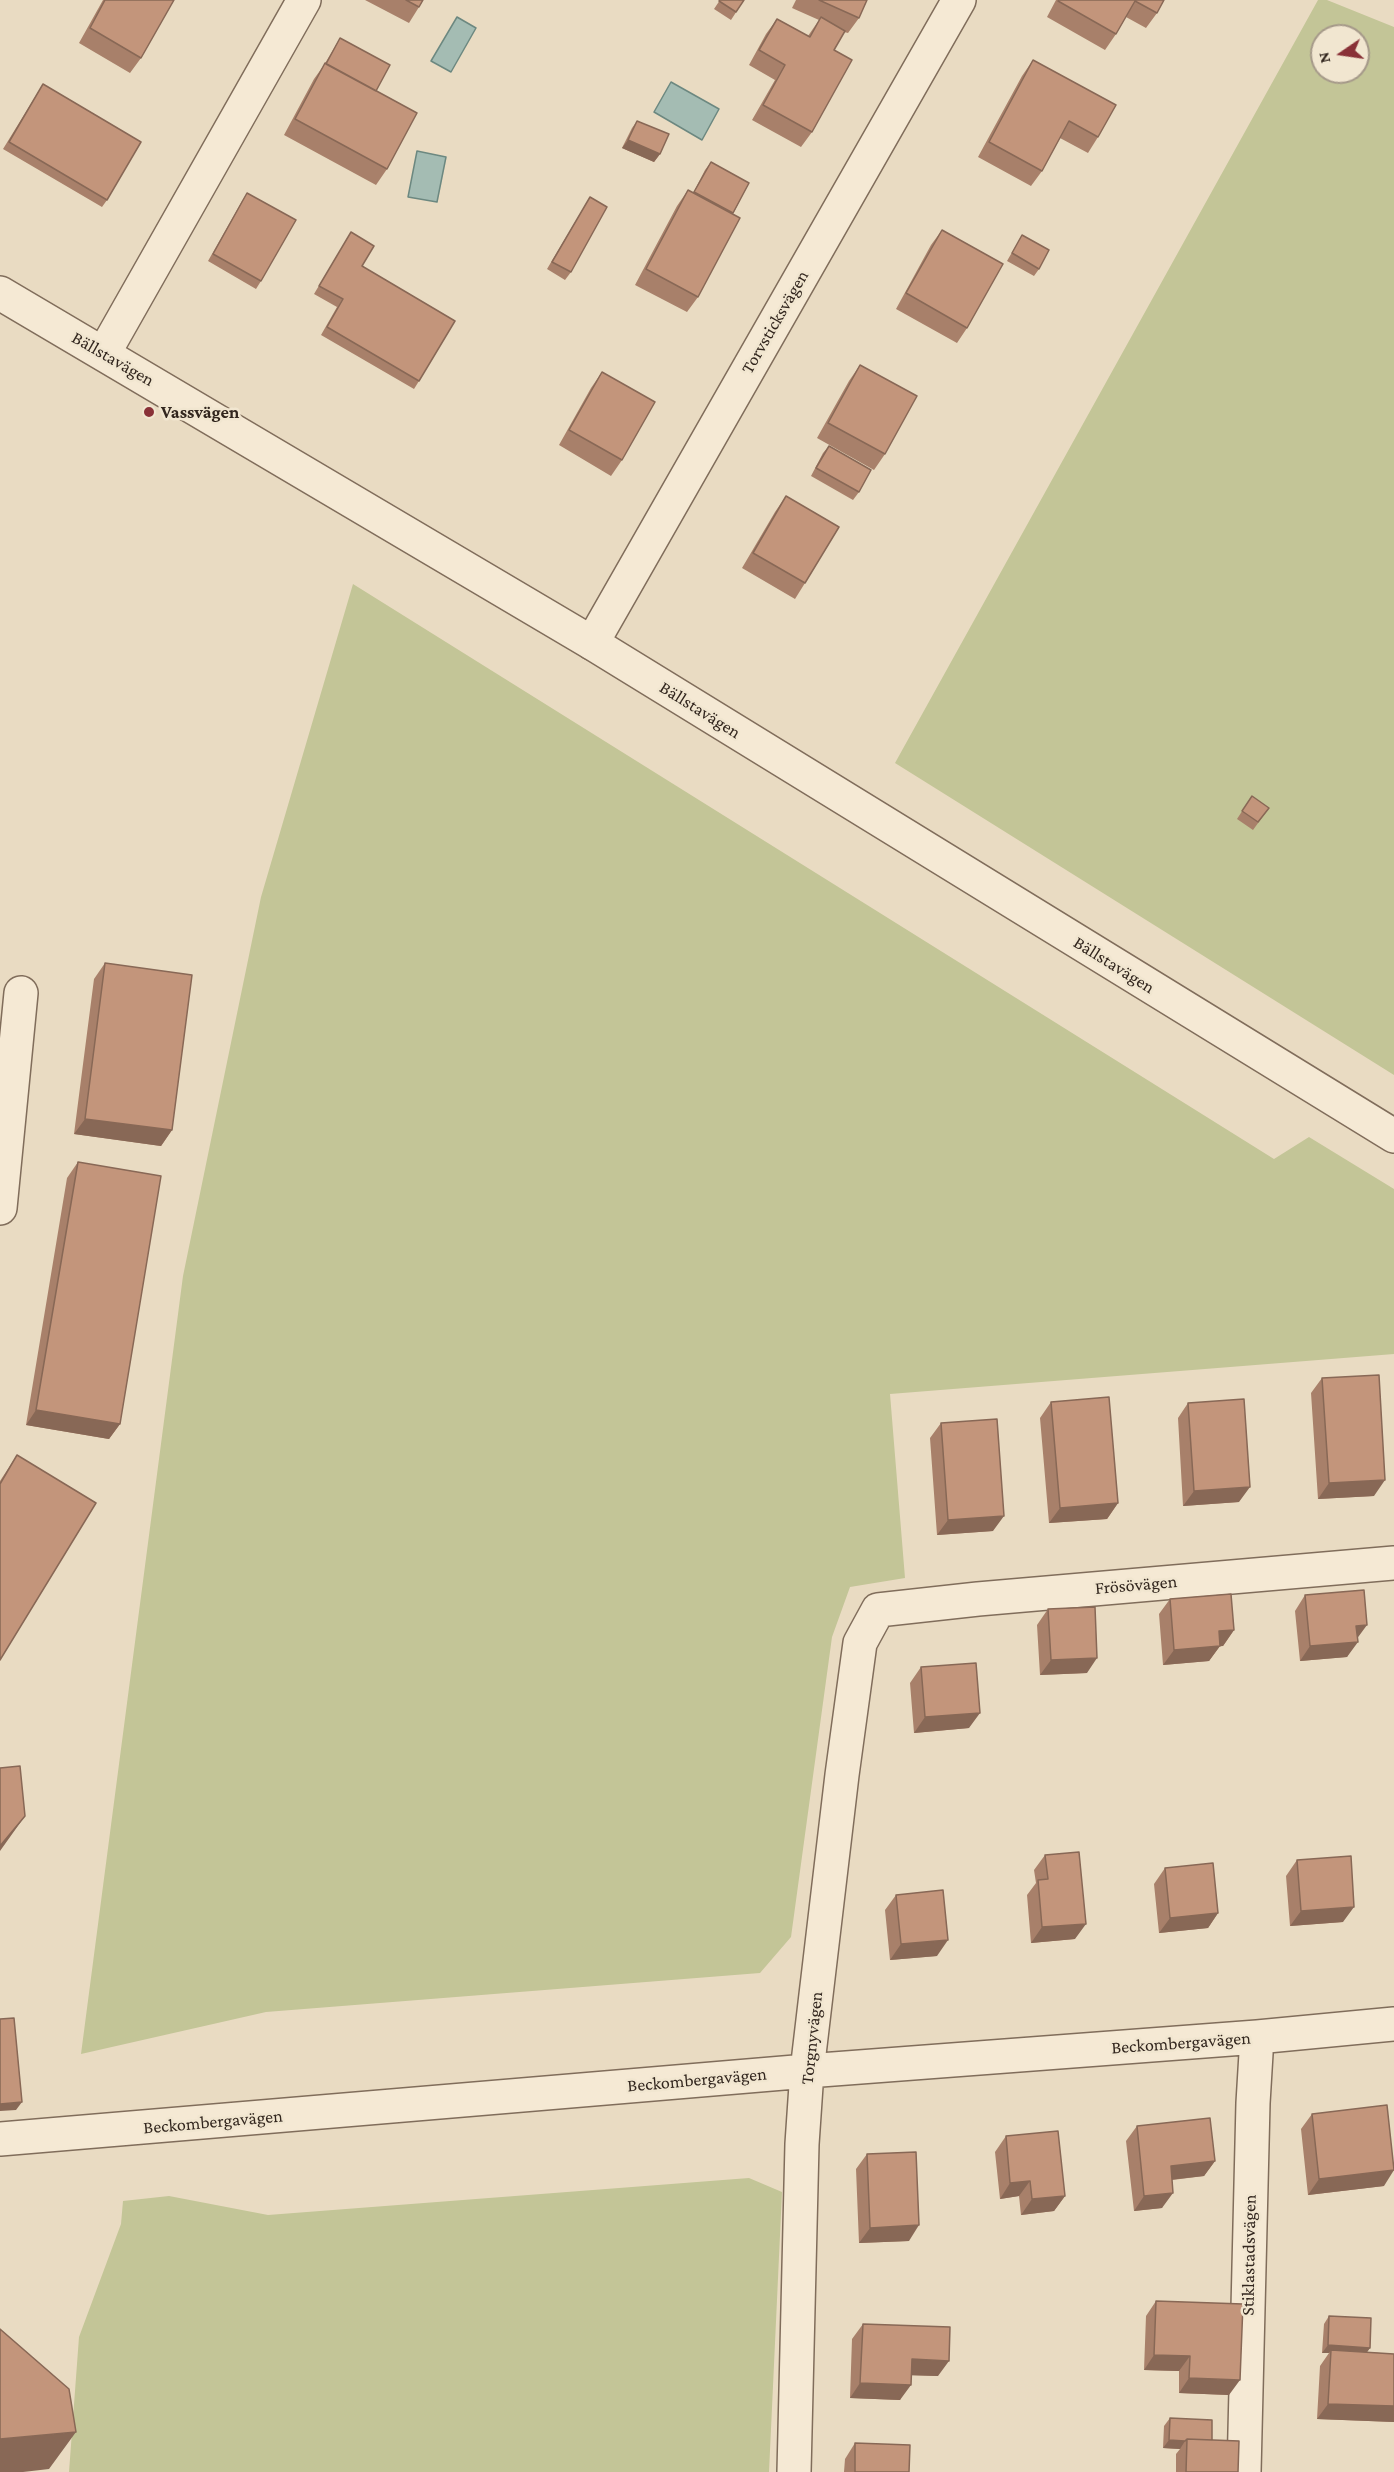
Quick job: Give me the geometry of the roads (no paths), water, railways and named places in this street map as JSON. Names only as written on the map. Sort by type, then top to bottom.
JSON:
[{"type":"street","points":[[104,353],[304,0]]},
{"type":"street","name":"Torvsticksvägen","points":[[592,643],[959,0]]},
{"type":"street","name":"Bällstavägen","points":[[0,293],[592,643],[1394,1136]]},
{"type":"street","points":[[0,1208],[21,993]]},
{"type":"street","name":"Frösövägen","points":[[878,1610],[978,1599],[1394,1563]]},
{"type":"street","name":"Torgnyvägen","points":[[794,2472],[802,2144],[807,2071],[860,1643],[878,1610]]},
{"type":"street","name":"Beckombergavägen","points":[[0,2139],[1394,2024]]},
{"type":"street","name":"Stiklastadsvägen","points":[[1244,2472],[1253,2103],[1257,2037]]},
{"type":"place","name":"Vassvägen","points":[[149,412]]}]
